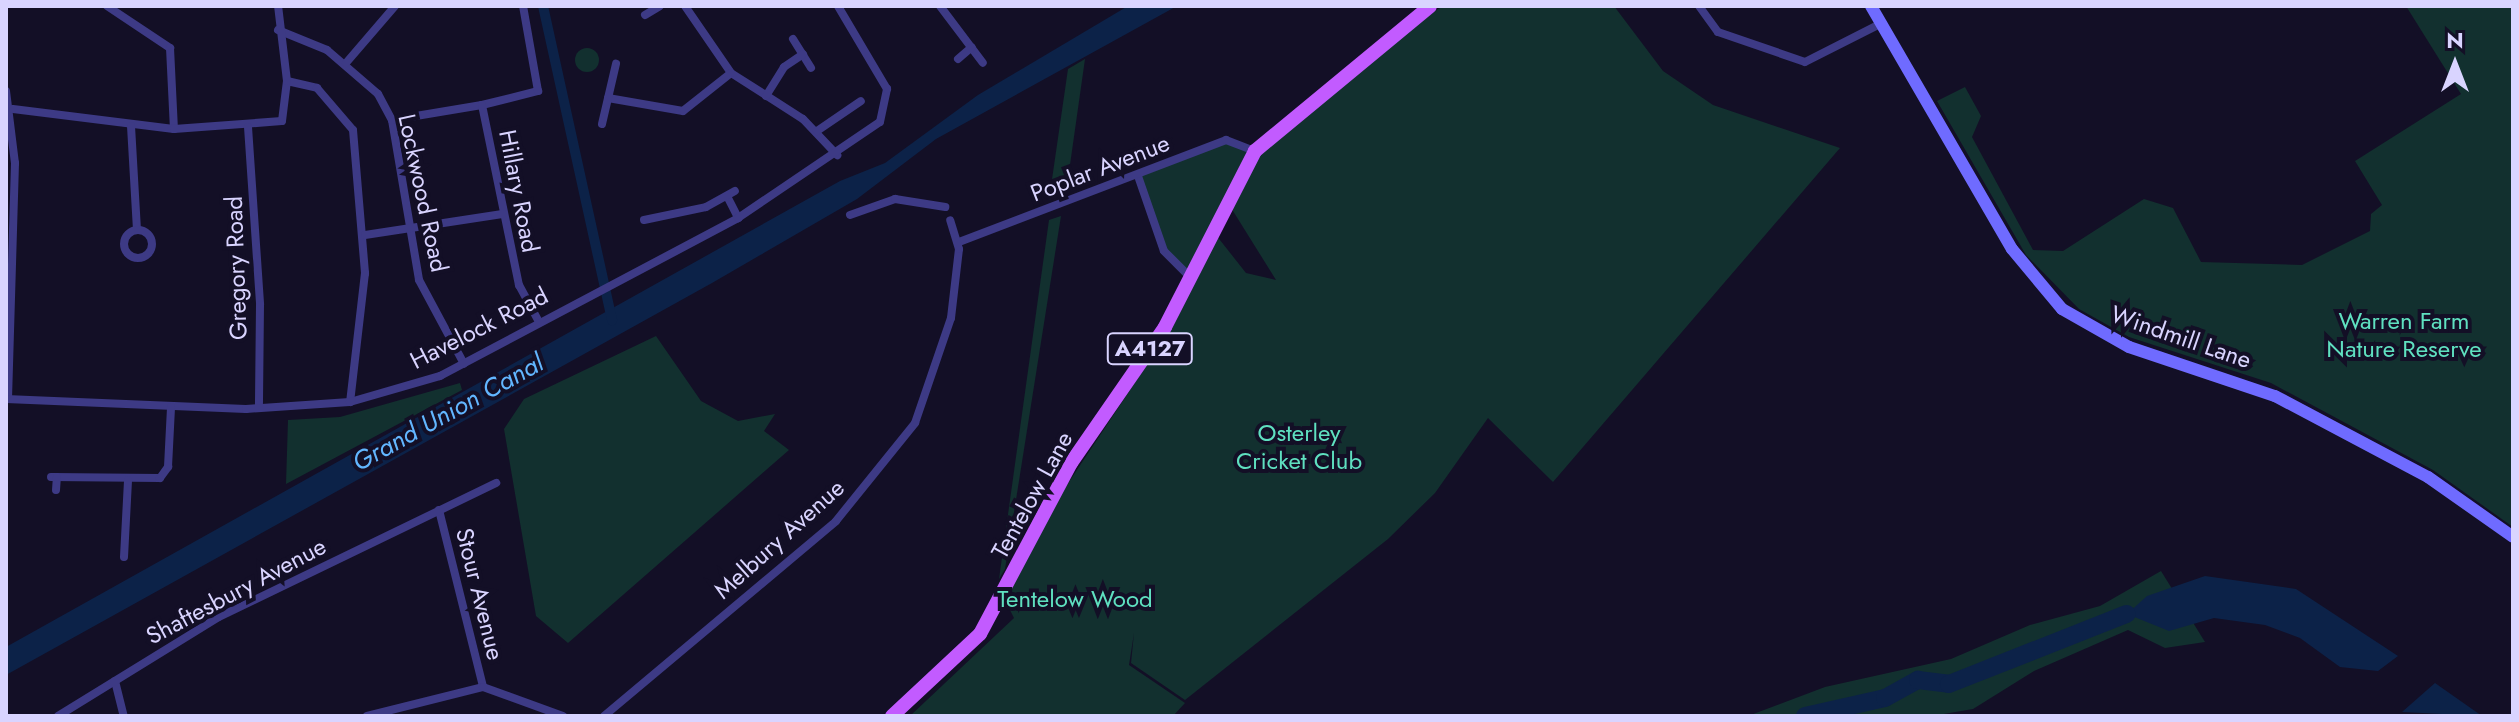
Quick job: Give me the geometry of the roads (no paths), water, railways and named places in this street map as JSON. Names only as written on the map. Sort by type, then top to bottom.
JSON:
[{"type":"main road","name":"Tentelow Lane","points":[[892,716],[980,634],[1071,463],[1191,278],[1255,151],[1430,6]]},
{"type":"main road","name":"Windmill Lane","points":[[1871,6],[2012,249],[2062,309],[2129,347],[2275,396],[2428,477],[2513,537]]},
{"type":"street","points":[[107,6],[170,48],[174,129]]},
{"type":"street","points":[[13,109],[174,129],[248,127],[282,121],[287,81],[278,30],[278,6]]},
{"type":"street","points":[[346,63],[395,6]]},
{"type":"street","points":[[482,105],[538,91],[523,6]]},
{"type":"street","points":[[645,15],[660,6]]},
{"type":"street","points":[[685,6],[731,73],[817,131],[837,155]]},
{"type":"street","name":"Havelock Road","points":[[7,399],[171,407],[350,402],[464,364],[584,295],[738,218],[837,155],[880,122],[890,97],[838,6]]},
{"type":"street","points":[[940,6],[983,63]]},
{"type":"street","points":[[1699,6],[1718,32],[1805,62],[1882,23]]},
{"type":"street","name":"Lockwood Road","points":[[278,30],[346,63],[365,78],[392,120],[406,229],[425,295],[464,364]]},
{"type":"street","points":[[793,39],[811,68]]},
{"type":"street","points":[[958,59],[972,47]]},
{"type":"street","points":[[766,96],[803,54]]},
{"type":"street","points":[[602,124],[616,64]]},
{"type":"street","points":[[608,98],[683,111],[731,73]]},
{"type":"street","points":[[287,81],[317,88],[353,130],[365,235],[350,402]]},
{"type":"street","points":[[6,91],[13,109],[7,399]]},
{"type":"street","points":[[817,131],[861,101]]},
{"type":"street","name":"Hillary Road","points":[[392,120],[482,105],[519,285],[539,322]]},
{"type":"street","points":[[131,126],[137,229]]},
{"type":"street","name":"Gregory Road","points":[[248,127],[260,305],[259,406]]},
{"type":"street","name":"Poplar Avenue","points":[[959,242],[1226,140],[1255,151]]},
{"type":"street","points":[[1138,176],[1164,251],[1191,278]]},
{"type":"street","points":[[644,220],[731,194],[738,218]]},
{"type":"street","points":[[850,215],[895,199],[945,207]]},
{"type":"street","points":[[365,235],[502,214]]},
{"type":"street","name":"Melbury Avenue","points":[[604,716],[836,521],[881,470],[933,386],[951,318],[959,242],[950,220]]},
{"type":"street","points":[[56,490],[54,477],[160,478],[168,467],[171,407]]},
{"type":"street","points":[[124,557],[128,480]]},
{"type":"street","name":"Shaftesbury Avenue","points":[[58,716],[219,617],[496,483]]},
{"type":"street","name":"Stour Avenue","points":[[439,510],[483,687]]},
{"type":"street","points":[[115,681],[124,716]]},
{"type":"street","points":[[367,716],[483,687],[563,716]]},
{"type":"water","name":"Grand Union Canal","points":[[1128,6],[1177,6],[936,139],[857,199],[712,283],[6,675],[6,647],[840,181],[885,163],[978,95]]},
{"type":"water","points":[[2205,576],[2296,589],[2398,656],[2378,671],[2340,667],[2300,638],[2265,625],[2214,618],[2169,631],[2127,614],[2147,596]]},
{"type":"water","points":[[2435,683],[2482,716],[2402,712]]},
{"type":"waterway","points":[[543,6],[612,321]]},
{"type":"waterway","points":[[1805,716],[1885,698],[1918,680],[1949,684],[2127,614]]},
{"type":"park label","name":"Warren Farm Nature Reserve","points":[[2404,335]]},
{"type":"park label","name":"Osterley Cricket Club","points":[[1299,447]]},
{"type":"park label","name":"Tentelow Wood","points":[[1075,599]]}]
